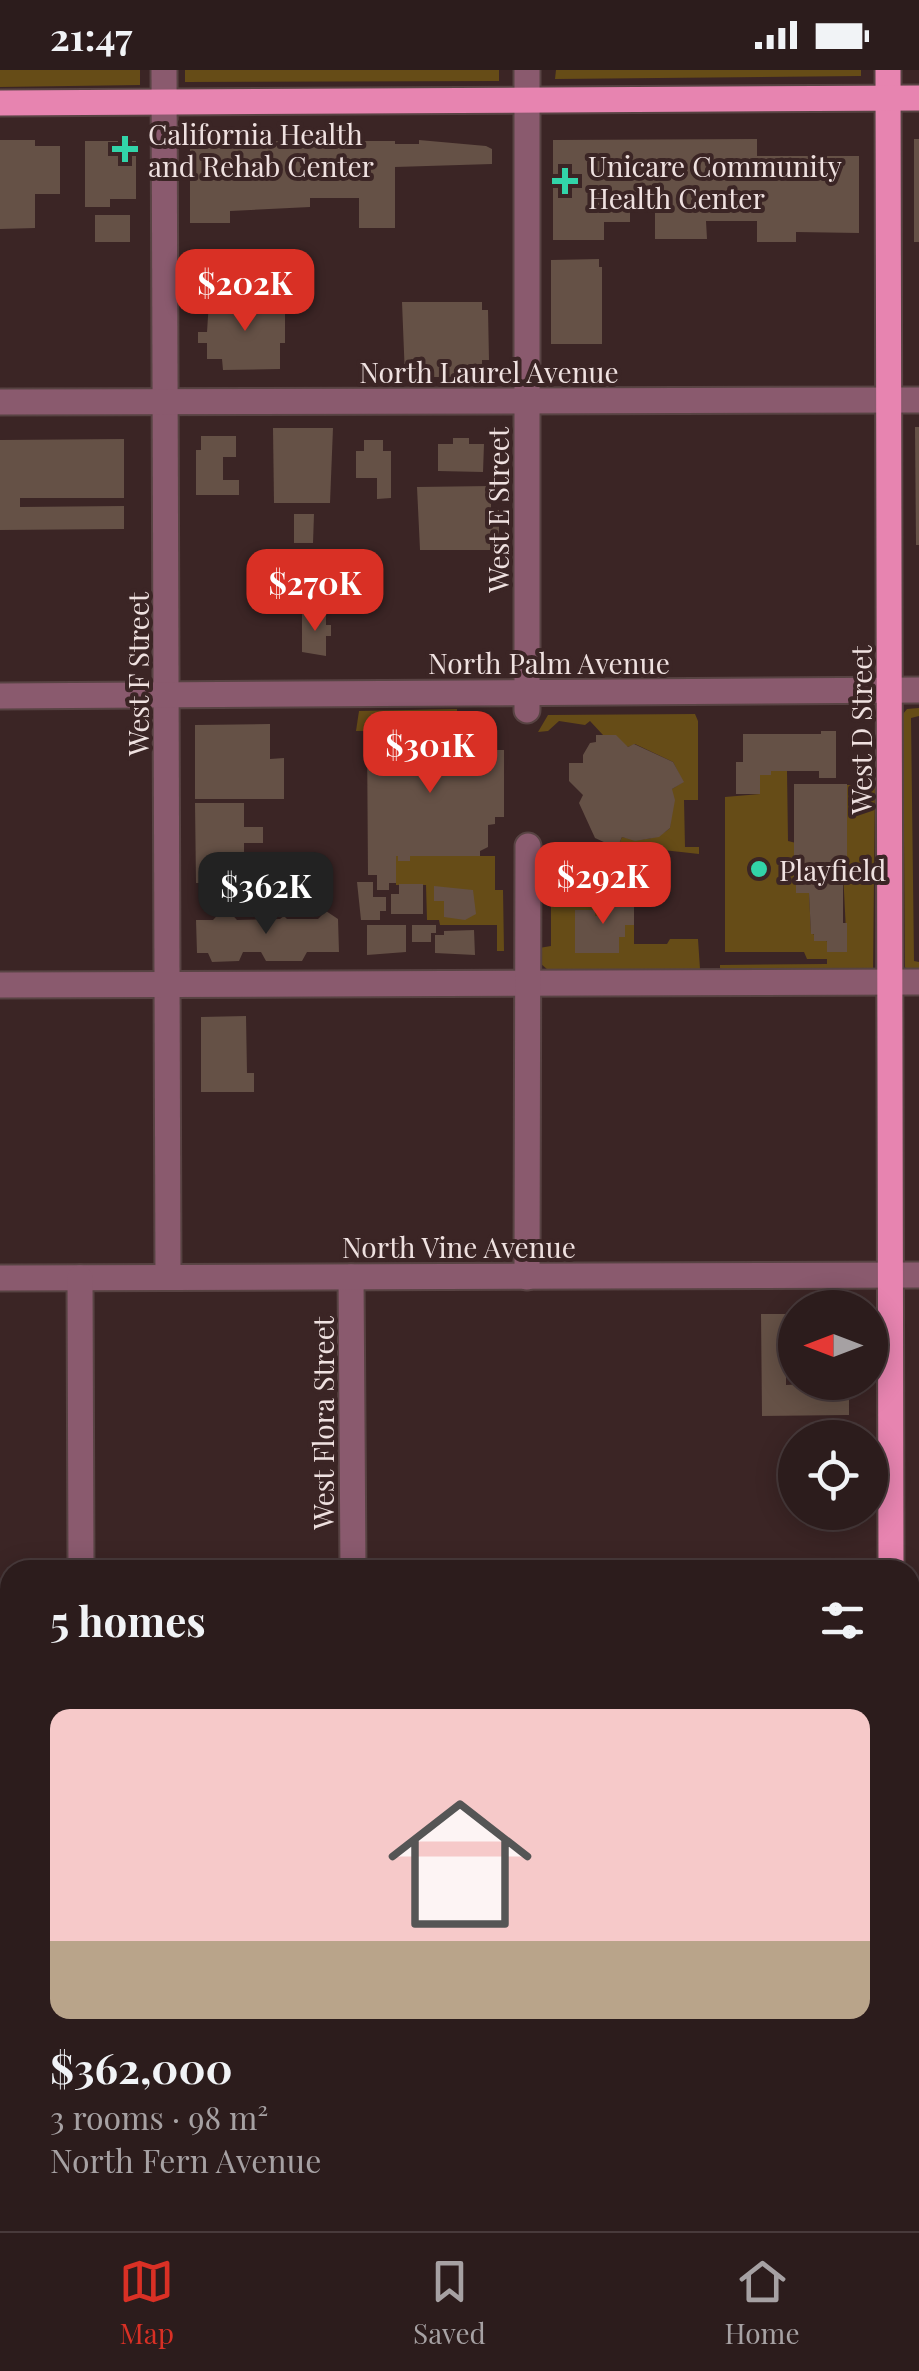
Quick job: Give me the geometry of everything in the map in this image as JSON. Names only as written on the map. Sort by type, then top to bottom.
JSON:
[{"type":"main road","name":"West D Street","points":[[888,70],[891,1560]]},
{"type":"main road","points":[[0,103],[919,98]]},
{"type":"street","name":"West F Street","points":[[164,70],[168,1277]]},
{"type":"street","name":"West E Street","points":[[527,70],[527,701]]},
{"type":"street","name":"North Laurel Avenue","points":[[0,402],[919,400]]},
{"type":"street","name":"North Palm Avenue","points":[[0,696],[168,694],[527,701],[919,690]]},
{"type":"street","points":[[527,1277],[528,846]]},
{"type":"street","points":[[0,985],[919,982]]},
{"type":"street","name":"North Vine Avenue","points":[[0,1278],[919,1274]]},
{"type":"street","name":"West Flora Street","points":[[351,1277],[353,1560]]},
{"type":"street","points":[[80,1278],[82,1560]]},
{"type":"shaded area","points":[[0,70],[140,70],[140,85],[0,87]]},
{"type":"shaded area","points":[[185,70],[499,70],[499,81],[185,82]]},
{"type":"shaded area","points":[[556,70],[861,70],[861,76],[555,79]]},
{"type":"shaded area","points":[[919,708],[919,716],[911,718],[914,961],[919,962],[919,971],[907,971],[903,714],[907,709]]},
{"type":"shaded area","points":[[457,709],[457,730],[356,731],[359,711]]},
{"type":"shaded area","points":[[695,714],[698,800],[684,800],[685,847],[699,847],[699,854],[654,849],[616,851],[622,837],[647,839],[670,828],[672,789],[683,782],[673,762],[635,744],[628,747],[603,735],[590,721],[585,725],[559,721],[548,731],[538,732],[548,715]]},
{"type":"shaded area","name":"Playfield","points":[[787,771],[788,841],[796,843],[797,893],[809,893],[811,933],[847,952],[843,871],[847,870],[847,785],[875,785],[873,972],[720,968],[827,964],[827,959],[807,959],[804,952],[725,952],[725,797],[760,794],[760,775]]},
{"type":"shaded area","points":[[396,856],[399,861],[409,861],[410,856],[495,856],[495,890],[503,890],[504,951],[497,951],[497,925],[440,925],[439,920],[427,920],[426,885],[396,885]]},
{"type":"shaded area","points":[[573,857],[616,867],[653,867],[654,899],[634,900],[634,944],[698,939],[700,969],[548,970],[540,963],[539,948],[551,946],[551,874],[541,873],[540,868],[552,859]]},
{"type":"building","points":[[757,139],[757,156],[859,156],[859,233],[796,232],[796,242],[757,242],[757,221],[706,221],[707,239],[655,239],[655,205],[630,206],[630,222],[604,222],[604,240],[553,240],[553,140]]},
{"type":"building","points":[[914,139],[919,139],[919,242],[914,242]]},
{"type":"building","points":[[0,140],[35,140],[35,146],[60,146],[60,194],[35,194],[35,228],[0,229]]},
{"type":"building","points":[[419,140],[486,146],[492,149],[492,164],[395,167],[395,228],[359,228],[359,198],[310,198],[310,207],[230,211],[230,223],[190,223],[190,141],[419,144]]},
{"type":"building","points":[[85,141],[136,141],[136,199],[110,199],[110,207],[85,207]]},
{"type":"building","points":[[95,215],[130,215],[130,242],[95,242]]},
{"type":"building","points":[[599,259],[602,344],[551,344],[551,260]]},
{"type":"building","points":[[209,301],[285,301],[285,343],[280,343],[280,369],[223,370],[222,359],[207,359],[207,343],[198,343],[198,332],[207,332]]},
{"type":"building","points":[[402,302],[482,302],[482,310],[488,310],[489,360],[482,360],[482,377],[405,377]]},
{"type":"building","points":[[915,427],[919,427],[919,545],[916,545]]},
{"type":"building","points":[[273,428],[333,428],[330,503],[274,503]]},
{"type":"building","points":[[201,436],[236,436],[236,457],[223,457],[223,480],[239,480],[239,495],[196,495],[196,450],[201,450]]},
{"type":"building","points":[[453,438],[469,438],[469,444],[484,444],[483,472],[438,471],[438,444],[453,444]]},
{"type":"building","points":[[124,439],[124,498],[20,498],[20,507],[124,506],[124,529],[0,530],[0,440]]},
{"type":"building","points":[[364,440],[383,440],[383,451],[391,451],[391,498],[377,499],[377,478],[356,478],[356,451],[364,451]]},
{"type":"building","points":[[491,486],[491,510],[499,510],[499,550],[420,550],[417,487]]},
{"type":"building","points":[[294,514],[314,514],[313,543],[294,543]]},
{"type":"building","points":[[302,614],[326,614],[331,636],[326,636],[326,656],[302,652]]},
{"type":"building","points":[[270,724],[270,759],[284,758],[284,799],[195,799],[195,725]]},
{"type":"building","points":[[493,730],[493,750],[504,750],[504,817],[495,817],[495,824],[488,825],[488,847],[480,851],[480,856],[410,856],[410,861],[398,861],[396,856],[396,883],[389,883],[389,890],[377,890],[377,875],[368,875],[367,732]]},
{"type":"building","points":[[836,731],[836,778],[819,778],[819,771],[771,771],[771,775],[760,775],[760,794],[736,794],[736,762],[743,762],[743,734]]},
{"type":"building","points":[[596,735],[616,735],[628,747],[634,744],[673,762],[684,782],[672,789],[675,800],[670,828],[659,837],[635,841],[622,837],[617,848],[595,838],[579,803],[583,795],[569,781],[569,763],[583,763],[583,755],[590,743],[596,742]]},
{"type":"building","points":[[794,784],[847,784],[843,923],[847,923],[847,952],[827,952],[827,941],[814,941],[809,893],[796,893]]},
{"type":"building","points":[[195,803],[244,803],[244,827],[263,827],[263,843],[244,843],[244,883],[196,883]]},
{"type":"building","points":[[631,867],[653,867],[654,899],[632,899]]},
{"type":"building","points":[[357,882],[373,882],[373,897],[386,897],[386,911],[380,911],[380,920],[361,920]]},
{"type":"building","points":[[399,884],[423,884],[423,914],[391,914],[391,894],[399,894]]},
{"type":"building","points":[[434,886],[473,890],[476,914],[465,920],[444,917],[444,901],[434,901]]},
{"type":"building","points":[[602,901],[634,901],[634,925],[625,925],[625,937],[619,937],[619,953],[575,953],[575,910],[595,910],[595,916],[602,916]]},
{"type":"building","points":[[225,907],[237,920],[284,916],[318,919],[326,911],[338,919],[339,952],[307,952],[302,961],[266,961],[261,952],[243,952],[239,961],[212,962],[208,953],[197,953],[196,920],[213,920]]},
{"type":"building","points":[[367,925],[406,925],[406,952],[367,955]]},
{"type":"building","points":[[412,925],[436,925],[431,942],[412,942]]},
{"type":"building","points":[[474,930],[475,955],[435,953],[435,935]]},
{"type":"building","points":[[246,1016],[247,1073],[254,1073],[254,1092],[201,1092],[201,1017]]},
{"type":"building","points":[[761,1314],[778,1314],[778,1400],[849,1400],[849,1415],[762,1416]]},
{"type":"place","name":"California Health and Rehab Center","points":[[125,149]]},
{"type":"place","name":"Unicare Community Health Center","points":[[565,181]]},
{"type":"place","name":"Playfield","points":[[759,869]]}]
